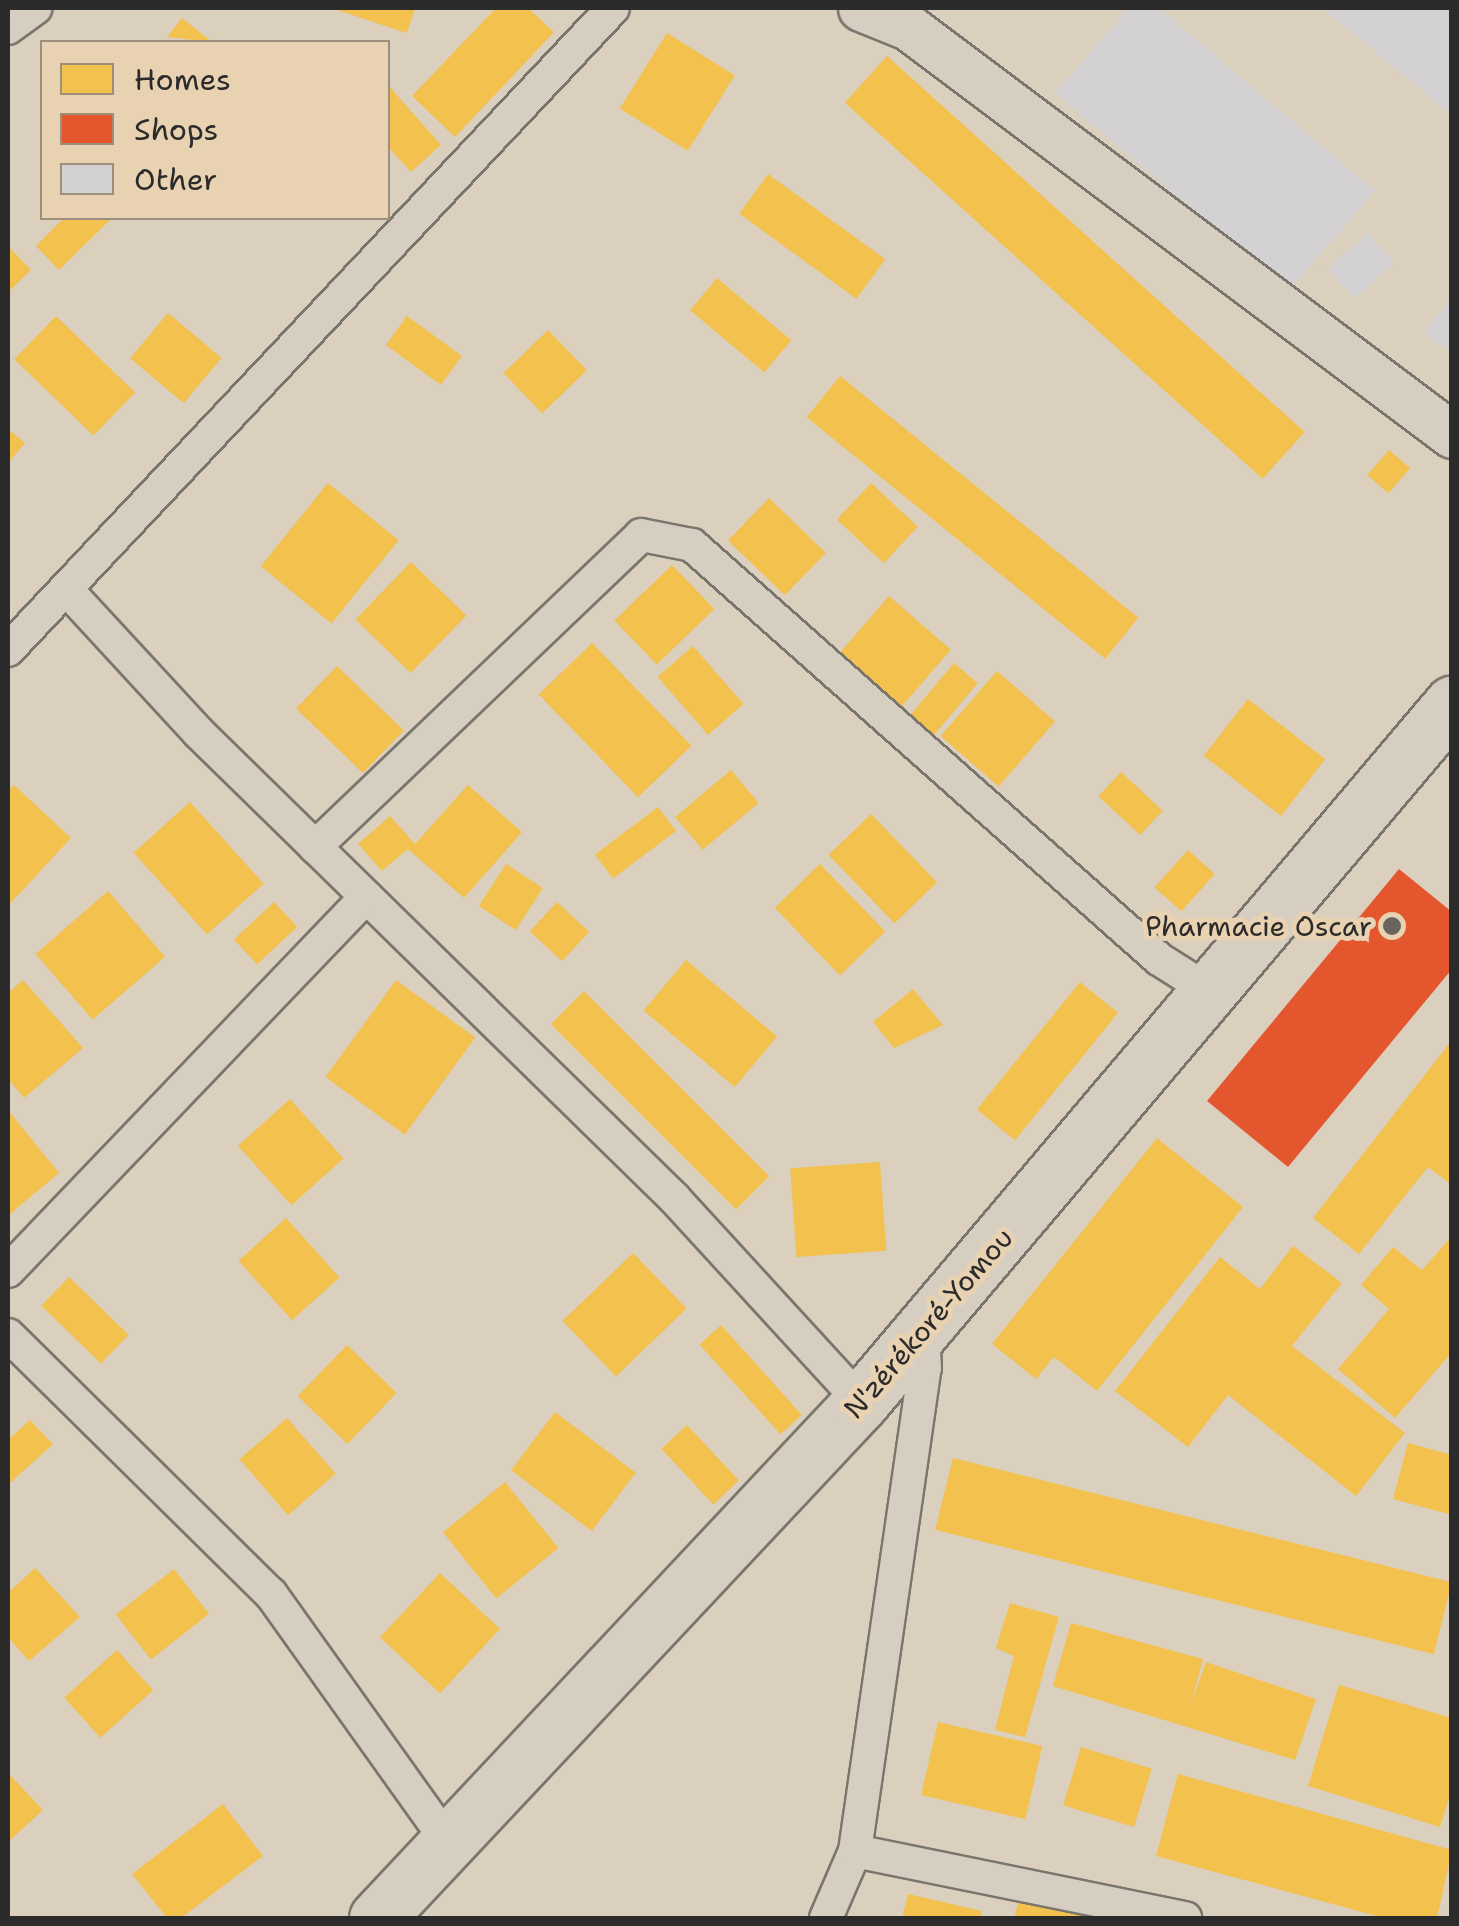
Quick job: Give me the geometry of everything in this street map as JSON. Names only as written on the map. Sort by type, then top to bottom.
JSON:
[{"type":"highway","name":"N'zérékoré-Yomou","points":[[377,1918],[861,1402],[1452,704]]},
{"type":"street","points":[[8,28],[36,8]]},
{"type":"street","points":[[8,650],[68,591],[612,8]]},
{"type":"street","points":[[860,8],[908,27],[1452,434]]},
{"type":"street","points":[[316,847],[641,535],[692,545],[1159,959],[1211,992]]},
{"type":"street","points":[[68,591],[316,847],[674,1199],[861,1402]]},
{"type":"street","points":[[8,1271],[366,897]]},
{"type":"street","points":[[826,1918],[855,1852],[926,1368],[923,1329]]},
{"type":"street","points":[[8,1335],[271,1594],[450,1844]]},
{"type":"street","points":[[855,1852],[1185,1918]]},
{"type":"building: Homes","points":[[331,8],[415,8],[407,33]]},
{"type":"building: Homes","points":[[496,8],[528,8],[554,32],[455,137],[412,96]]},
{"type":"building: Homes","points":[[182,18],[210,40],[194,40],[167,37]]},
{"type":"building: Homes","points":[[667,33],[735,75],[688,151],[620,108]]},
{"type":"building: Homes","points":[[887,56],[1305,432],[1262,479],[845,103]]},
{"type":"building: Homes","points":[[390,87],[441,145],[411,172],[390,149]]},
{"type":"building: Homes","points":[[768,174],[885,259],[857,299],[739,214]]},
{"type":"building: Homes","points":[[62,220],[110,220],[59,270],[36,246]]},
{"type":"building: Homes","points":[[8,246],[31,270],[8,292]]},
{"type":"building: Homes","points":[[717,278],[791,340],[764,373],[690,310]]},
{"type":"building: Homes","points":[[168,313],[222,358],[184,403],[130,358]]},
{"type":"building: Homes","points":[[56,316],[135,392],[93,436],[14,359]]},
{"type":"building: Homes","points":[[407,316],[462,356],[441,385],[386,345]]},
{"type":"building: Homes","points":[[548,330],[587,370],[542,413],[503,373]]},
{"type":"building: Homes","points":[[840,376],[1138,618],[1105,659],[807,417]]},
{"type":"building: Homes","points":[[8,429],[25,443],[8,463]]},
{"type":"building: Homes","points":[[1389,450],[1410,468],[1388,493],[1367,475]]},
{"type":"building: Homes","points":[[328,483],[399,540],[331,623],[261,566]]},
{"type":"building: Homes","points":[[871,483],[918,527],[884,563],[837,520]]},
{"type":"building: Homes","points":[[769,498],[826,553],[785,595],[728,540]]},
{"type":"building: Homes","points":[[411,562],[466,615],[411,673],[355,620]]},
{"type":"building: Homes","points":[[672,565],[714,609],[657,664],[614,621]]},
{"type":"building: Homes","points":[[889,596],[951,650],[898,711],[836,657]]},
{"type":"building: Homes","points":[[592,643],[691,746],[638,797],[539,694]]},
{"type":"building: Homes","points":[[693,646],[744,704],[708,735],[658,677]]},
{"type":"building: Homes","points":[[954,663],[978,683],[930,740],[906,720]]},
{"type":"building: Homes","points":[[337,666],[404,731],[363,773],[296,708]]},
{"type":"building: Homes","points":[[997,671],[1055,722],[999,786],[941,736]]},
{"type":"building: Homes","points":[[1248,699],[1325,759],[1281,816],[1204,756]]},
{"type":"building: Homes","points":[[731,770],[759,803],[703,850],[675,817]]},
{"type":"building: Homes","points":[[1121,772],[1163,811],[1140,835],[1098,796]]},
{"type":"building: Homes","points":[[14,785],[71,838],[8,906],[8,791]]},
{"type":"building: Homes","points":[[468,785],[522,832],[464,898],[408,849],[382,871],[358,844],[390,816],[415,844]]},
{"type":"building: Homes","points":[[190,802],[264,884],[207,935],[134,853]]},
{"type":"building: Homes","points":[[658,807],[676,831],[613,879],[595,855]]},
{"type":"building: Homes","points":[[871,814],[937,882],[895,923],[829,855]]},
{"type":"building: Homes","points":[[1188,850],[1215,874],[1181,911],[1155,887]]},
{"type":"building: Homes","points":[[506,864],[543,888],[516,930],[479,906]]},
{"type":"building: Homes","points":[[820,864],[885,932],[840,975],[775,908]]},
{"type":"building: Homes","points":[[108,891],[165,957],[93,1020],[36,954]]},
{"type":"building: Homes","points":[[274,902],[297,927],[257,964],[234,940]]},
{"type":"building: Homes","points":[[557,902],[589,932],[562,961],[530,931]]},
{"type":"building: Homes","points":[[686,960],[777,1036],[735,1087],[644,1011]]},
{"type":"building: Homes","points":[[23,980],[83,1048],[24,1098],[8,1079],[8,993]]},
{"type":"building: Homes","points":[[396,980],[475,1038],[405,1135],[325,1077]]},
{"type":"building: Homes","points":[[1080,982],[1118,1013],[1015,1140],[977,1109]]},
{"type":"building: Homes","points":[[913,989],[943,1025],[894,1048],[873,1022]]},
{"type":"building: Homes","points":[[584,991],[769,1176],[736,1209],[551,1024]]},
{"type":"building: Homes","points":[[1452,1040],[1452,1185],[1428,1167],[1359,1254],[1313,1218]]},
{"type":"building: Homes","points":[[290,1099],[344,1158],[292,1205],[238,1146]]},
{"type":"building: Homes","points":[[8,1110],[59,1173],[10,1214],[8,1210]]},
{"type":"building: Homes","points":[[1157,1138],[1243,1207],[1097,1391],[1054,1357],[1036,1379],[992,1344]]},
{"type":"building: Homes","points":[[880,1162],[886,1251],[796,1257],[790,1168]]},
{"type":"building: Homes","points":[[286,1218],[340,1277],[292,1320],[238,1261]]},
{"type":"building: Homes","points":[[1452,1236],[1452,1352],[1395,1418],[1338,1369],[1389,1309],[1361,1285],[1393,1247],[1422,1270]]},
{"type":"building: Homes","points":[[1293,1246],[1342,1283],[1292,1346],[1405,1433],[1356,1496],[1228,1395],[1188,1447],[1115,1391],[1220,1257],[1260,1289]]},
{"type":"building: Homes","points":[[633,1253],[686,1308],[616,1376],[563,1321]]},
{"type":"building: Homes","points":[[69,1277],[129,1335],[101,1363],[41,1306]]},
{"type":"building: Homes","points":[[721,1325],[802,1415],[780,1434],[699,1344]]},
{"type":"building: Homes","points":[[347,1345],[397,1393],[347,1444],[298,1396]]},
{"type":"building: Homes","points":[[555,1412],[636,1473],[592,1531],[511,1470]]},
{"type":"building: Homes","points":[[287,1418],[336,1474],[288,1515],[239,1459]]},
{"type":"building: Homes","points":[[30,1420],[53,1444],[8,1485],[8,1440]]},
{"type":"building: Homes","points":[[687,1425],[739,1481],[713,1504],[661,1449]]},
{"type":"building: Homes","points":[[1408,1443],[1452,1455],[1452,1515],[1393,1499]]},
{"type":"building: Homes","points":[[953,1458],[1452,1582],[1434,1654],[935,1530]]},
{"type":"building: Homes","points":[[505,1482],[558,1548],[496,1598],[443,1532]]},
{"type":"building: Homes","points":[[35,1568],[80,1617],[29,1661],[8,1637],[8,1593]]},
{"type":"building: Homes","points":[[174,1569],[209,1614],[151,1659],[116,1615]]},
{"type":"building: Homes","points":[[440,1573],[500,1629],[440,1693],[380,1637]]},
{"type":"building: Homes","points":[[1010,1603],[1059,1617],[1025,1737],[995,1730],[1014,1656],[996,1648]]},
{"type":"building: Homes","points":[[1071,1623],[1203,1659],[1191,1704],[1206,1662],[1316,1699],[1295,1760],[1053,1686]]},
{"type":"building: Homes","points":[[117,1650],[153,1690],[100,1738],[64,1698]]},
{"type":"building: Homes","points":[[1339,1685],[1452,1718],[1452,1789],[1440,1827],[1308,1786]]},
{"type":"building: Homes","points":[[938,1722],[1042,1746],[1025,1819],[921,1795]]},
{"type":"building: Homes","points":[[1081,1747],[1152,1769],[1134,1827],[1063,1805]]},
{"type":"building: Homes","points":[[8,1773],[43,1810],[8,1842]]},
{"type":"building: Homes","points":[[1178,1774],[1452,1850],[1437,1918],[1384,1918],[1156,1856]]},
{"type":"building: Homes","points":[[223,1804],[263,1856],[181,1918],[167,1918],[132,1874]]},
{"type":"building: Homes","points":[[1021,1893],[1085,1910],[1082,1918],[1014,1918]]},
{"type":"building: Homes","points":[[908,1894],[982,1911],[981,1918],[902,1918]]},
{"type":"building: Shops","points":[[1399,869],[1452,912],[1452,969],[1288,1167],[1207,1101]]},
{"type":"building: Other","points":[[1129,8],[1159,8],[1375,191],[1289,291],[1055,93]]},
{"type":"building: Other","points":[[1322,8],[1452,8],[1452,115]]},
{"type":"building: Other","points":[[1367,233],[1394,262],[1355,299],[1328,270]]},
{"type":"building: Other","points":[[1452,298],[1452,354],[1424,332]]},
{"type":"place","name":"Pharmacie Oscar","points":[[1392,926]]}]
